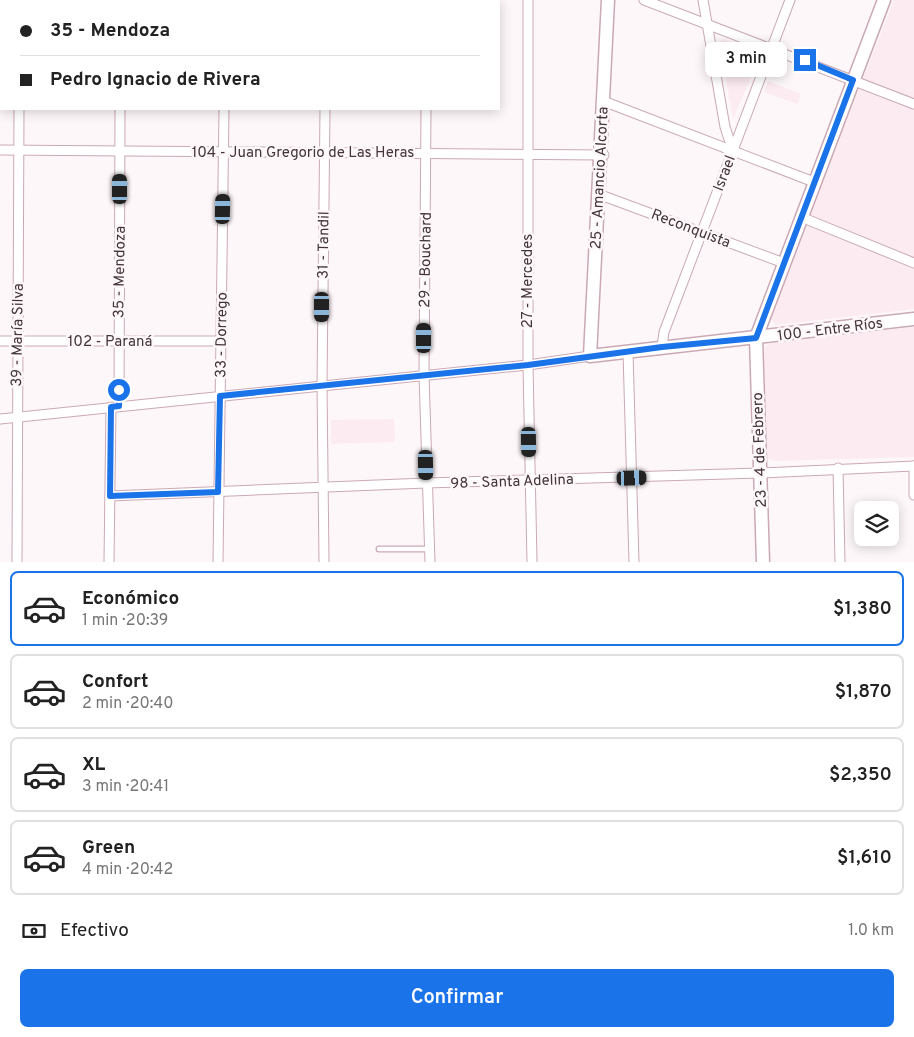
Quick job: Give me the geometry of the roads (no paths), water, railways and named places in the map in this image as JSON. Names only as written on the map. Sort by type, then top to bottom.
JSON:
[{"type":"main road","name":"25 - Amancio Alcorta","points":[[606,102],[608,0]]},
{"type":"main road","points":[[594,355],[603,155],[614,0]]},
{"type":"main road","points":[[756,338],[884,0]]},
{"type":"main road","name":"100 - Entre Ríos","points":[[594,355],[914,319]]},
{"type":"main road","name":"23 - 4 de Febrero","points":[[756,338],[763,562]]},
{"type":"street","name":"27 - Mercedes","points":[[528,0],[528,365],[532,562]]},
{"type":"street","points":[[644,0],[914,104]]},
{"type":"street","points":[[704,0],[725,127],[733,151]]},
{"type":"street","name":"Israel","points":[[662,347],[664,332],[790,0]]},
{"type":"street","points":[[606,102],[814,182]]},
{"type":"street","name":"39 - María Silva","points":[[17,562],[19,110]]},
{"type":"street","name":"35 - Mendoza","points":[[108,562],[119,341],[120,110]]},
{"type":"street","name":"33 - Dorrego","points":[[218,562],[224,110]]},
{"type":"street","name":"31 - Tandil","points":[[324,110],[322,384],[324,562]]},
{"type":"street","name":"29 - Bouchard","points":[[426,110],[424,375],[430,562]]},
{"type":"street","name":"104 - Juan Gregorio de Las Heras","points":[[0,150],[603,155]]},
{"type":"street","name":"Reconquista","points":[[602,195],[784,263]]},
{"type":"street","points":[[801,217],[914,263]]},
{"type":"street","name":"102 - Paraná","points":[[0,341],[220,341]]},
{"type":"street","points":[[628,352],[634,562]]},
{"type":"street","name":"100 - Entre Ríos","points":[[0,419],[322,384],[528,365],[594,355]]},
{"type":"street","points":[[914,466],[914,496]]},
{"type":"street","name":"98 - Santa Adelina","points":[[110,496],[426,483],[760,474],[838,468],[914,466]]},
{"type":"street","points":[[838,468],[840,562]]},
{"type":"lane","points":[[379,549],[429,549]]}]
